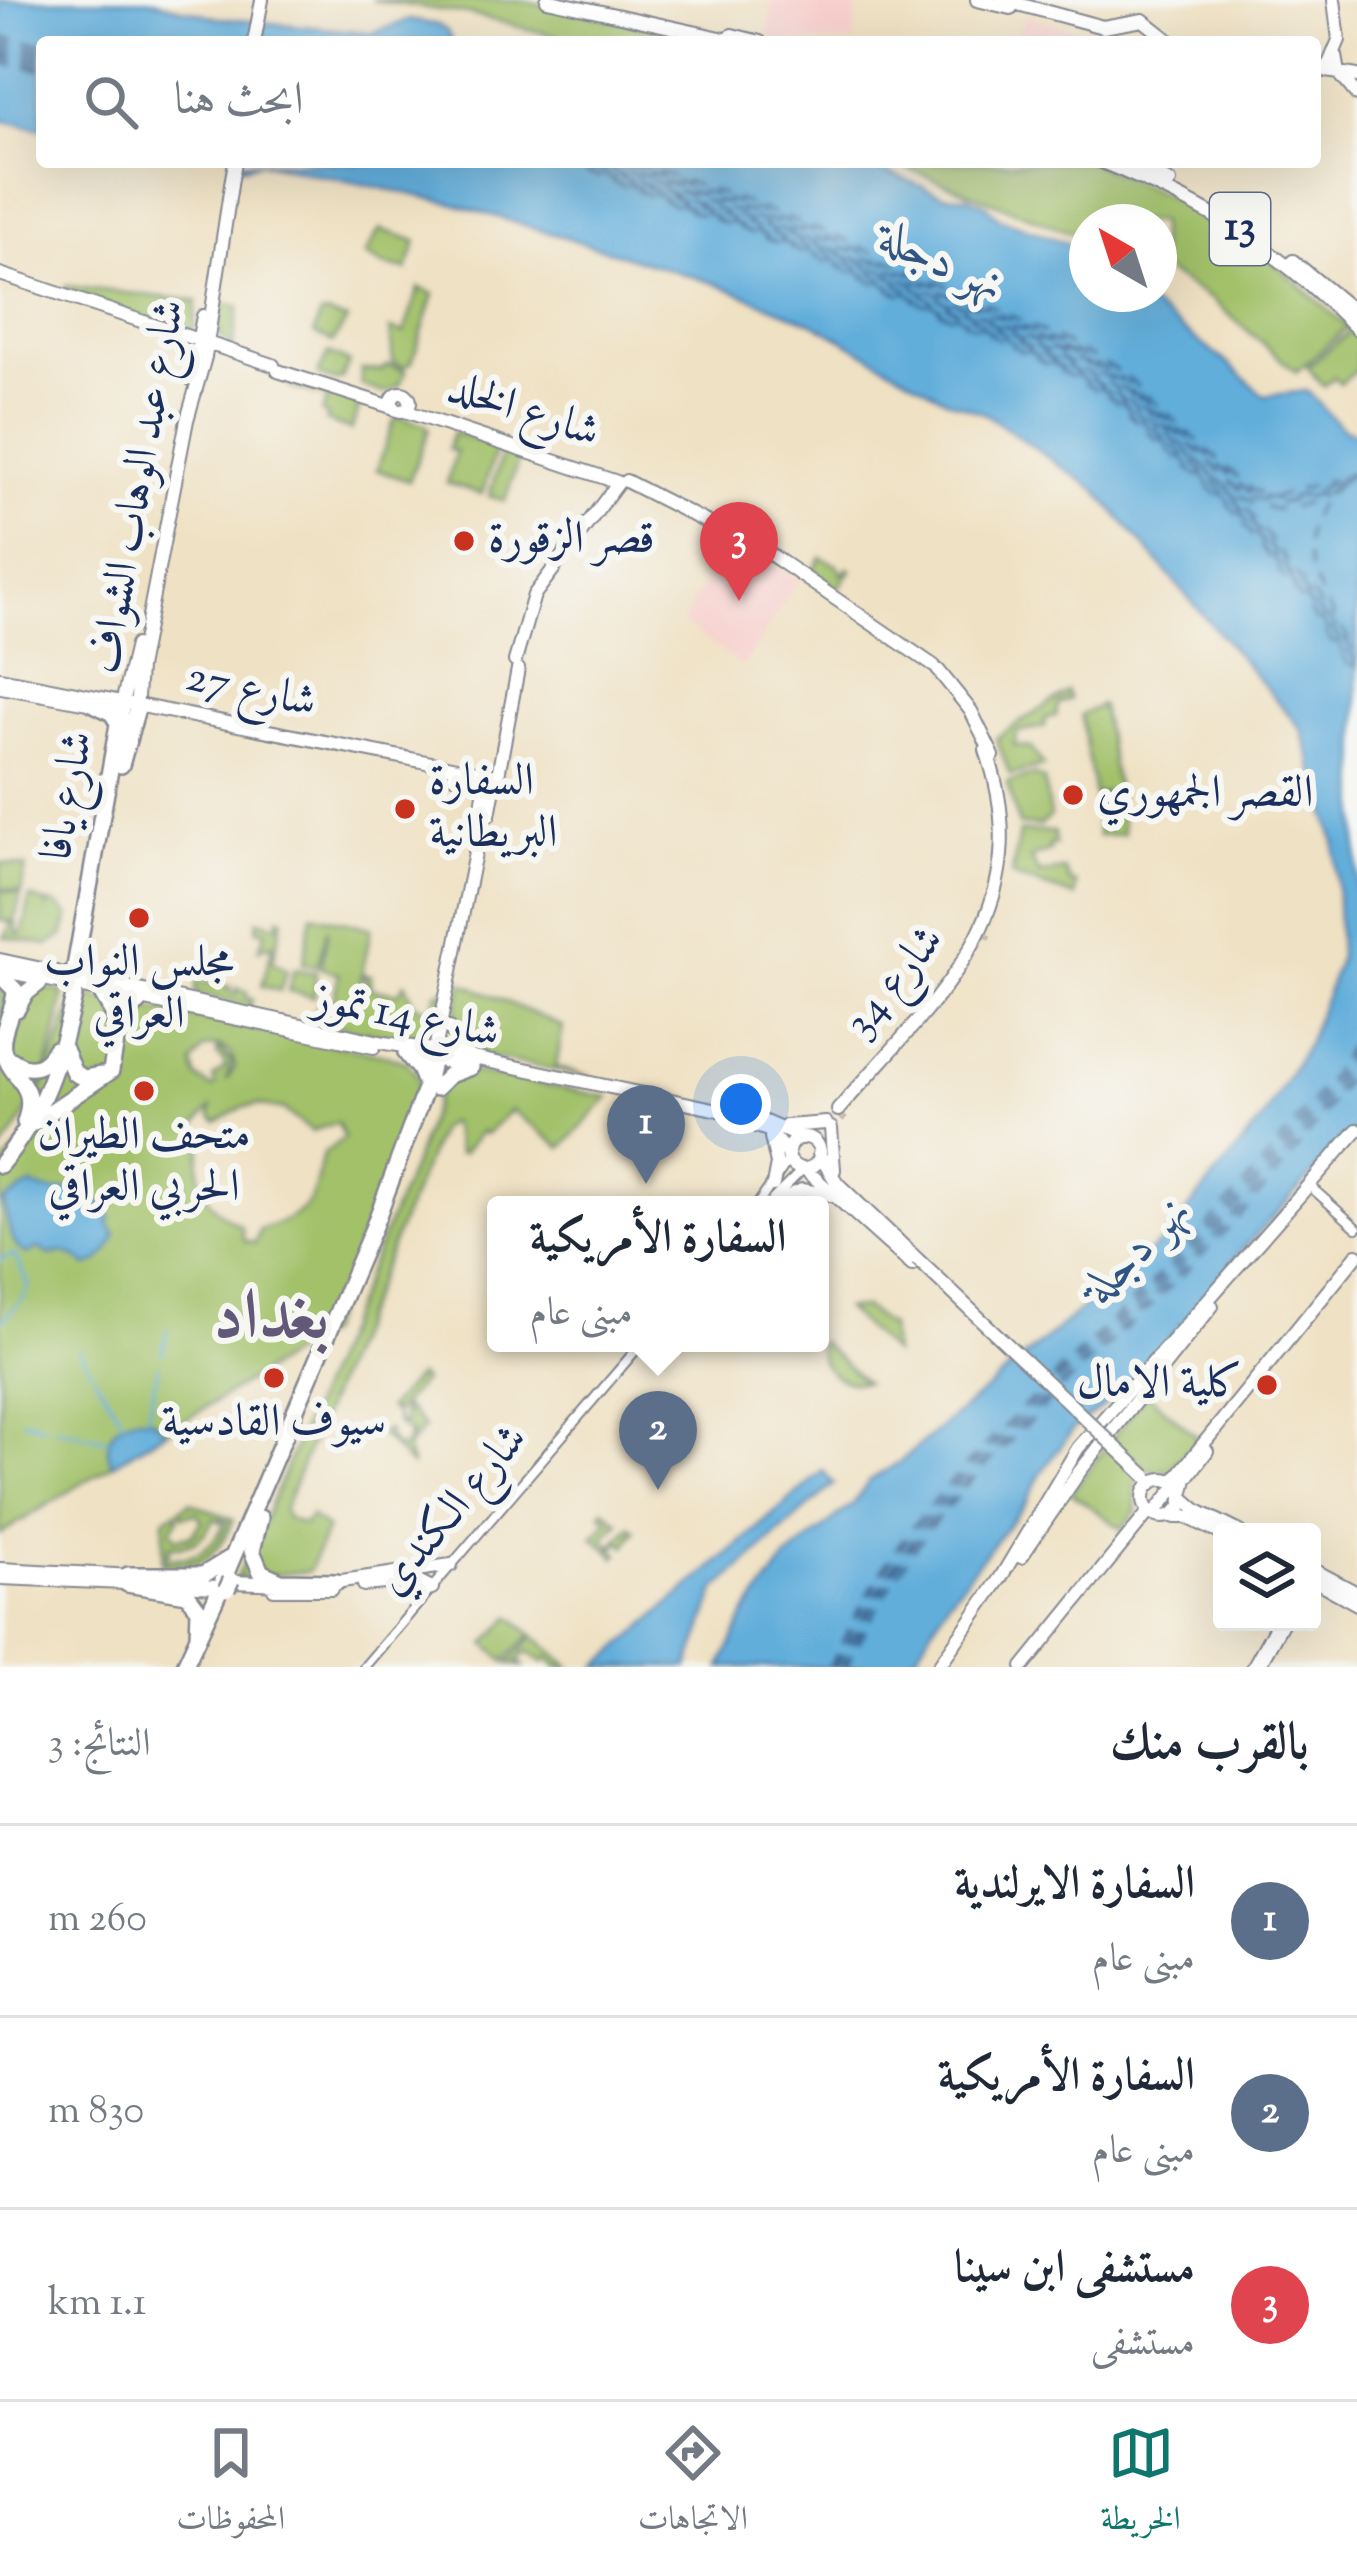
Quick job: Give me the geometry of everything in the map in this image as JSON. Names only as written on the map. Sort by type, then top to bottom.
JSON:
[{"type":"highway","points":[[92,704],[110,712],[127,708]]},
{"type":"highway","name":"شارع يافا","points":[[127,708],[122,760],[77,967],[127,708]]},
{"type":"highway","points":[[0,968],[15,991],[1,1042],[30,1099],[25,1129]]},
{"type":"highway","points":[[39,983],[21,999],[7,1034],[8,1052],[17,1064],[35,1068],[46,1062],[61,1041]]},
{"type":"highway","points":[[0,1161],[25,1129],[46,1084],[71,995]]},
{"type":"highway","points":[[61,1041],[74,1073],[88,1078],[104,1072],[112,1055],[114,1020],[103,996]]},
{"type":"highway","points":[[25,1129],[107,1075],[115,1062],[120,1017],[139,1003]]},
{"type":"highway","points":[[407,1050],[431,1088]]},
{"type":"highway","points":[[198,1636],[260,1518],[382,1229],[439,1056]]},
{"type":"highway","points":[[189,1667],[431,1088],[472,1063]]},
{"type":"highway","points":[[260,1518],[252,1546],[257,1568],[274,1580],[310,1585],[337,1582]]},
{"type":"highway","points":[[131,1580],[211,1573],[237,1547]]},
{"type":"highway","points":[[131,1580],[187,1594],[200,1615],[189,1667]]},
{"type":"main road","points":[[257,36],[264,0]]},
{"type":"main road","points":[[547,0],[712,36]]},
{"type":"main road","points":[[580,0],[734,36]]},
{"type":"main road","points":[[977,0],[1115,34]]},
{"type":"main road","points":[[1003,0],[1115,34]]},
{"type":"main road","points":[[1324,73],[1336,55],[1339,31],[1334,0]]},
{"type":"main road","points":[[1115,34],[1128,20],[1143,20],[1161,36]]},
{"type":"main road","points":[[1324,73],[1355,88]]},
{"type":"main road","points":[[1324,73],[1355,88]]},
{"type":"main road","points":[[213,274],[233,168]]},
{"type":"main road","name":"13","points":[[1116,168],[1231,223],[1308,278],[1317,291],[1353,318]]},
{"type":"main road","name":"13","points":[[1138,168],[1233,217],[1353,318]]},
{"type":"main road","name":"شارع عبد الوهاب الشواف","points":[[127,708],[209,321],[213,274]]},
{"type":"main road","name":"شارع عبد الوهاب الشواف","points":[[127,708],[133,658],[194,365],[203,344],[213,274]]},
{"type":"main road","points":[[0,277],[62,288],[203,344]]},
{"type":"main road","points":[[0,277],[203,344]]},
{"type":"main road","points":[[187,420],[208,364],[225,352],[209,321]]},
{"type":"main road","points":[[176,337],[194,365]]},
{"type":"main road","name":"شارع الخلد","points":[[203,344],[401,404],[621,483]]},
{"type":"main road","name":"شارع الخلد","points":[[401,404],[621,483],[756,551],[935,669],[965,704]]},
{"type":"main road","points":[[593,474],[604,488],[600,504]]},
{"type":"main road","points":[[472,1063],[445,1027],[482,812],[516,665],[534,595],[600,504],[621,483]]},
{"type":"main road","points":[[516,665],[537,601],[621,483]]},
{"type":"main road","name":"شارع 27","points":[[0,682],[490,780]]},
{"type":"main road","name":"شارع 27","points":[[0,682],[92,704]]},
{"type":"main road","name":"شارع 34","points":[[812,1145],[958,970],[984,927],[998,884],[1002,837],[998,794],[986,748],[965,704]]},
{"type":"main road","name":"شارع 34","points":[[835,1118],[957,980],[986,935],[1004,872],[1005,813],[992,754],[965,704]]},
{"type":"main road","name":"شارع 27","points":[[347,752],[490,780]]},
{"type":"main road","points":[[457,777],[479,793],[482,812]]},
{"type":"main road","points":[[439,1056],[490,780]]},
{"type":"main road","points":[[0,968],[39,983],[207,1012]]},
{"type":"main road","name":"شارع 14 تموز","points":[[0,968],[772,1127],[812,1145],[838,1191]]},
{"type":"main road","name":"شارع 14 تموز","points":[[0,968],[386,1043]]},
{"type":"main road","name":"شارع 14 تموز","points":[[0,968],[407,1050]]},
{"type":"main road","points":[[407,1050],[445,1027]]},
{"type":"main road","points":[[772,1127],[800,1127],[835,1118],[838,1191],[809,1189],[792,1196]]},
{"type":"main road","points":[[772,1127],[789,1156]]},
{"type":"main road","points":[[772,1127],[773,1186]]},
{"type":"main road","points":[[942,1667],[1062,1472],[1119,1397],[1357,1130]]},
{"type":"main road","points":[[1080,1471],[1249,1260],[1357,1141]]},
{"type":"main road","points":[[789,1156],[793,1142],[812,1145],[814,1165],[804,1169]]},
{"type":"main road","name":"شارع 14 تموز","points":[[789,1156],[838,1191],[1161,1496]]},
{"type":"main road","points":[[1161,1496],[1186,1479],[1212,1438],[1357,1255]]},
{"type":"main road","points":[[1026,1667],[1116,1556],[1176,1472],[1212,1438],[1357,1267]]},
{"type":"main road","points":[[1119,1397],[1108,1414],[1109,1422],[1118,1421],[1134,1405]]},
{"type":"main road","points":[[942,1667],[1089,1458],[1086,1448],[1062,1472]]},
{"type":"main road","points":[[1161,1496],[1222,1523]]},
{"type":"main road","points":[[1161,1496],[1213,1530]]},
{"type":"main road","points":[[337,1582],[451,1565]]},
{"type":"main road","points":[[0,1569],[225,1585],[416,1580],[432,1588]]},
{"type":"main road","points":[[1321,1574],[1357,1592]]},
{"type":"main road","points":[[0,1578],[131,1580]]},
{"type":"main road","points":[[0,1588],[24,1580]]},
{"type":"main road","points":[[1321,1584],[1357,1604]]},
{"type":"street","points":[[765,1196],[789,1156]]},
{"type":"street","points":[[778,1196],[804,1169]]},
{"type":"street","points":[[1313,1190],[1357,1228]]},
{"type":"street","name":"شارع الكندي","points":[[364,1667],[634,1352]]},
{"type":"street","points":[[1256,1667],[1276,1631]]},
{"type":"shaded area","points":[[773,0],[857,0],[854,36],[767,36]]},
{"type":"shaded area","points":[[1026,16],[1095,36],[1016,36]]},
{"type":"shaded area","points":[[727,538],[798,579],[743,667],[682,623]]},
{"type":"green space","points":[[371,0],[522,0],[691,36],[556,36],[468,14]]},
{"type":"green space","points":[[907,168],[1104,168],[1195,208],[1278,266],[1348,327],[1296,372],[1212,300],[1177,279],[1177,204],[1069,204],[1069,232]]},
{"type":"green space","points":[[380,229],[417,241],[407,270],[365,255]]},
{"type":"green space","points":[[66,286],[197,301],[194,329],[185,331],[65,293]]},
{"type":"green space","points":[[419,288],[434,294],[412,362],[405,367],[393,363],[390,329],[404,333]]},
{"type":"green space","points":[[219,303],[239,306],[233,346],[220,334]]},
{"type":"green space","points":[[320,315],[347,320],[333,342],[314,334]]},
{"type":"green space","points":[[1352,330],[1357,336],[1357,370],[1340,384],[1334,378],[1323,386],[1307,367]]},
{"type":"green space","points":[[328,353],[349,362],[342,379],[318,375]]},
{"type":"green space","points":[[388,365],[406,371],[399,386],[383,393],[361,385],[361,370],[381,370]]},
{"type":"green space","points":[[291,378],[355,401],[359,409],[351,430],[326,421],[328,416],[322,413],[328,397],[289,387]]},
{"type":"green space","points":[[399,417],[429,429],[409,481],[377,470]]},
{"type":"green space","points":[[453,432],[497,446],[482,494],[447,483],[456,452],[448,449]]},
{"type":"green space","points":[[504,448],[519,458],[505,501],[489,496]]},
{"type":"green space","points":[[821,557],[838,566],[842,574],[851,570],[838,589],[812,571]]},
{"type":"green space","points":[[1067,692],[1070,699],[1058,704],[1056,716],[1045,718],[1044,727],[1017,732],[1014,745],[1031,748],[1044,766],[1010,775],[996,738]]},
{"type":"green space","points":[[1101,705],[1117,791],[1094,794],[1081,715]]},
{"type":"green space","points":[[1033,775],[1044,780],[1050,817],[1040,826],[1019,825],[1007,783]]},
{"type":"green space","points":[[1119,795],[1123,834],[1098,836],[1094,797]]},
{"type":"green space","points":[[1019,832],[1054,832],[1055,845],[1050,844],[1050,851],[1031,858],[1039,874],[1064,870],[1071,883],[1076,883],[1075,897],[1012,876]]},
{"type":"green space","points":[[1,863],[26,867],[21,892],[0,888]]},
{"type":"green space","points":[[0,890],[21,894],[15,920],[8,921],[16,923],[17,934],[23,932],[30,897],[46,903],[47,908],[49,903],[58,905],[69,916],[63,936],[48,945],[4,937],[11,927],[0,920]]},
{"type":"green space","points":[[312,914],[371,928],[359,990],[366,986],[365,974],[371,975],[370,989],[399,993],[405,983],[415,1005],[427,1008],[435,1004],[436,993],[445,990],[440,1019],[431,1030],[400,1037],[315,1020],[317,1006],[331,1009],[339,974],[321,968],[328,928],[317,967],[303,964]]},
{"type":"green space","points":[[279,917],[283,918],[273,962],[287,970],[280,991],[262,986],[273,944],[259,949],[266,931],[257,929],[258,920],[277,925]]},
{"type":"green space","points":[[294,969],[316,973],[314,997],[288,991]]},
{"type":"green space","points":[[0,978],[64,992],[43,1077],[0,1153]]},
{"type":"green space","points":[[197,981],[231,987],[228,990],[233,994],[238,993],[237,988],[247,991],[250,1007],[195,993]]},
{"type":"green space","points":[[462,982],[563,1027],[556,1067],[591,1077],[473,1054],[453,1027]]},
{"type":"green space","points":[[77,994],[385,1055],[407,1062],[419,1078],[326,1333],[0,1534],[0,1170],[22,1143]],"holes":[[[219,1046],[231,1053],[235,1067],[226,1081],[232,1061],[218,1048],[225,1068],[213,1077],[216,1085],[212,1088],[196,1077],[193,1064],[204,1048]],[[243,1107],[284,1110],[311,1131],[337,1123],[344,1138],[323,1154],[307,1204],[291,1218],[260,1230],[255,1243],[244,1241],[241,1226],[219,1211],[204,1191],[199,1168],[204,1141],[194,1128],[211,1108],[217,1122]]]},
{"type":"green space","points":[[469,1071],[609,1097],[562,1148],[511,1110],[486,1134],[480,1132],[463,1153],[458,1153],[450,1122],[439,1129],[283,1511],[288,1519],[304,1525],[310,1516],[327,1529],[309,1571],[235,1579],[414,1162],[440,1088]]},
{"type":"green space","points":[[864,1308],[889,1326],[893,1354],[845,1309]]},
{"type":"green space","points":[[829,1349],[865,1382],[838,1377],[819,1352]]},
{"type":"green space","points":[[417,1376],[423,1381],[402,1404],[407,1409],[404,1414],[409,1410],[424,1428],[406,1449],[412,1467],[380,1434],[388,1430],[396,1447],[405,1447],[408,1434],[411,1440],[411,1433],[398,1425],[395,1415],[399,1424],[405,1422],[401,1407],[394,1413],[388,1408]]},
{"type":"green space","points":[[1146,1393],[1199,1438],[1169,1470],[1147,1471],[1135,1483],[1137,1511],[1122,1529],[1071,1493]]},
{"type":"green space","points":[[190,1502],[224,1516],[221,1522],[213,1519],[196,1540],[170,1546],[169,1554],[163,1554],[164,1519],[176,1512],[179,1518],[171,1529],[176,1538],[192,1535],[202,1521],[197,1513],[183,1516],[179,1510]]},
{"type":"green space","points":[[604,1509],[619,1522],[604,1538],[612,1546],[631,1526],[635,1530],[626,1546],[620,1541],[614,1548],[616,1557],[612,1547],[608,1550],[593,1537],[608,1520],[601,1513]]},
{"type":"green space","points":[[228,1517],[233,1520],[227,1533],[207,1557],[189,1564],[162,1564],[162,1558],[202,1550]]},
{"type":"green space","points":[[511,1616],[532,1634],[504,1661],[486,1644]]},
{"type":"green space","points":[[534,1636],[570,1667],[557,1667],[549,1657],[544,1662],[527,1652],[518,1662],[526,1667],[508,1663]]},
{"type":"water","points":[[0,0],[149,0],[219,18],[372,33],[409,20],[438,25],[449,36],[36,36],[36,128],[0,120]]},
{"type":"water","name":"نهر دجلة","points":[[288,168],[876,168],[944,195],[969,197],[999,218],[1069,244],[1069,312],[1159,312],[1264,396],[1307,391],[1342,428],[1357,433],[1357,1127],[1234,1259],[1177,1330],[1102,1407],[1075,1427],[1040,1474],[1027,1502],[949,1599],[909,1667],[721,1667],[745,1615],[786,1559],[853,1504],[870,1480],[901,1461],[1162,1241],[1263,1119],[1308,1042],[1339,959],[1335,842],[1302,730],[1096,490],[986,414],[949,401],[815,324],[717,284],[452,203]]},
{"type":"water","points":[[32,1185],[55,1192],[80,1190],[99,1202],[116,1235],[102,1258],[87,1266],[65,1253],[20,1250],[3,1202]]},
{"type":"water","points":[[135,1417],[152,1419],[166,1431],[112,1464],[111,1434]]},
{"type":"water","points":[[823,1471],[834,1484],[716,1590],[689,1667],[597,1667]]},
{"type":"waterway","points":[[0,1260],[14,1254],[29,1285],[23,1299],[0,1322]]},
{"type":"waterway","points":[[162,1353],[167,1330]]},
{"type":"waterway","points":[[78,1349],[91,1370]]},
{"type":"waterway","points":[[147,1417],[159,1364]]},
{"type":"waterway","points":[[94,1375],[123,1421]]},
{"type":"waterway","points":[[22,1420],[45,1426]]},
{"type":"waterway","points":[[56,1428],[108,1440]]},
{"type":"ferry route","points":[[0,37],[36,42]]},
{"type":"ferry route","points":[[0,41],[36,46]]},
{"type":"ferry route","points":[[0,45],[36,50]]},
{"type":"ferry route","points":[[0,49],[36,54]]},
{"type":"ferry route","points":[[0,53],[36,58]]},
{"type":"ferry route","points":[[0,56],[36,62]]},
{"type":"ferry route","points":[[0,60],[36,66]]},
{"type":"ferry route","points":[[0,64],[36,69]]},
{"type":"ferry route","points":[[560,168],[597,176],[831,263],[974,326],[1113,399],[1233,509],[1357,676]]},
{"type":"ferry route","points":[[575,168],[832,260],[975,323],[1115,396],[1236,507],[1357,669]]},
{"type":"ferry route","points":[[594,168],[833,256],[976,319],[1116,393],[1238,504],[1357,663]]},
{"type":"ferry route","points":[[602,168],[835,252],[978,316],[1118,389],[1241,501],[1357,656]]},
{"type":"ferry route","points":[[617,168],[873,266],[1088,367],[1137,400],[1229,487],[1267,508],[1303,504],[1357,470]]},
{"type":"ferry route","points":[[628,168],[837,245],[981,308],[1121,382],[1246,495],[1284,503],[1340,480]]},
{"type":"ferry route","points":[[639,168],[838,241],[982,305],[1123,379],[1249,492],[1289,498],[1350,472]]},
{"type":"ferry route","points":[[649,168],[839,237],[983,301],[1125,375],[1252,490],[1272,498],[1333,479]]},
{"type":"ferry route","points":[[1338,485],[1319,504],[1309,524],[1307,546],[1318,589],[1357,650]]},
{"type":"ferry route","points":[[1052,1378],[1177,1257],[1256,1172],[1326,1081],[1357,1031]]},
{"type":"ferry route","points":[[1054,1381],[1257,1178],[1327,1087],[1357,1038]]},
{"type":"ferry route","points":[[1057,1383],[1258,1183],[1294,1140],[1357,1046]]},
{"type":"ferry route","points":[[1058,1388],[1258,1190],[1294,1147],[1357,1054]]},
{"type":"ferry route","points":[[1063,1388],[1260,1194],[1328,1108],[1357,1061]]},
{"type":"ferry route","points":[[829,1667],[904,1537],[1045,1385]]},
{"type":"ferry route","points":[[833,1667],[908,1538],[1047,1388]]},
{"type":"ferry route","points":[[837,1667],[887,1576],[923,1526],[1051,1390]]},
{"type":"ferry route","points":[[842,1667],[912,1546],[1051,1395]]},
{"type":"ferry route","points":[[846,1667],[885,1595],[927,1532],[1056,1395]]},
{"type":"tunnel","points":[[984,937],[986,933]]},
{"type":"tunnel","points":[[839,1119],[843,1114]]},
{"type":"place","name":"قصر الزقورة","points":[[464,541]]},
{"type":"place","name":"مستشفى ابن سينا","points":[[739,601]]},
{"type":"place","name":"القصر الجمهوري","points":[[1073,795]]},
{"type":"place","name":"السفارة البريطانية","points":[[405,809]]},
{"type":"place","name":"مجلس النواب العراقي","points":[[139,918]]},
{"type":"place","name":"متحف الطيران الحربي العراقي","points":[[144,1091]]},
{"type":"place","name":"السفارة الايرلندية","points":[[646,1184]]},
{"type":"place","name":"سيوف القادسية","points":[[274,1378]]},
{"type":"place","name":"كلية الامال","points":[[1267,1385]]},
{"type":"place","name":"السفارة الأمريكية","points":[[658,1490]]},
{"type":"district","name":"بغداد","points":[[271,1320]]}]
